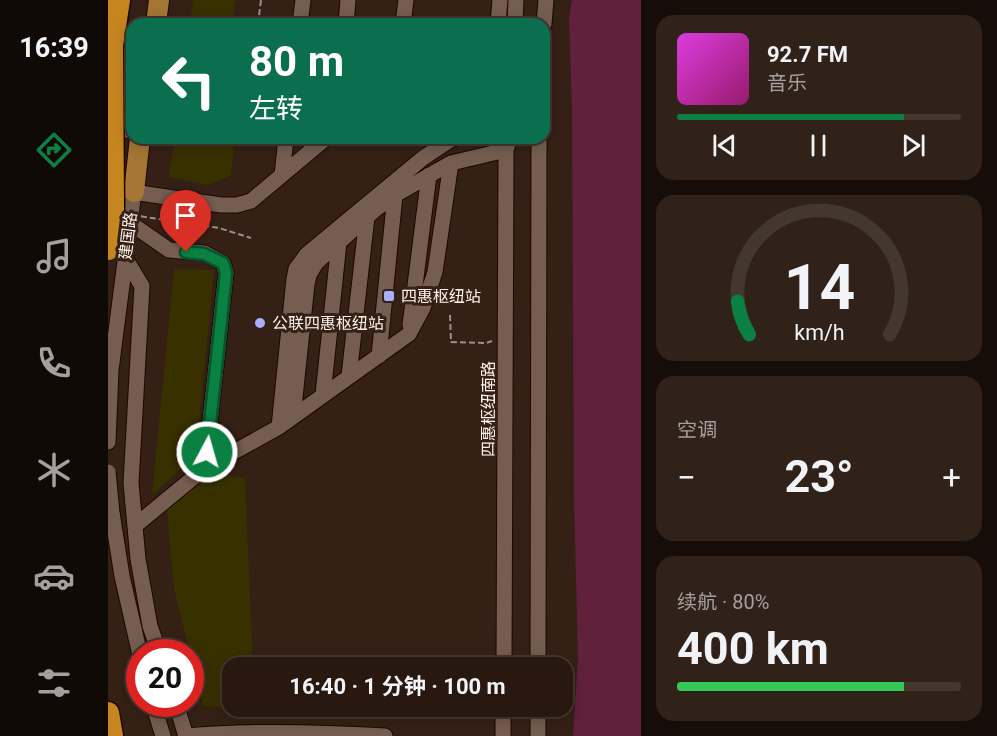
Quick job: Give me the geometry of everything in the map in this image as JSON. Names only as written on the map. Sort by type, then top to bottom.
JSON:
[{"type":"highway","points":[[108,72],[119,0]]},
{"type":"highway","points":[[112,45],[113,210],[117,254]]},
{"type":"highway","points":[[108,713],[112,736]]},
{"type":"main road","points":[[157,18],[159,0]]},
{"type":"main road","name":"建国路","points":[[134,192],[139,144]]},
{"type":"street","points":[[301,18],[303,0]]},
{"type":"street","points":[[346,18],[348,0]]},
{"type":"street","points":[[404,18],[406,0]]},
{"type":"street","points":[[498,18],[500,0]]},
{"type":"street","points":[[515,18],[516,0]]},
{"type":"street","points":[[544,18],[546,0]]},
{"type":"street","points":[[108,127],[126,130]]},
{"type":"street","points":[[282,175],[285,144]]},
{"type":"street","points":[[108,188],[221,205],[237,205],[251,201],[319,144]]},
{"type":"street","points":[[279,427],[294,279],[300,262],[423,158],[444,144]]},
{"type":"street","points":[[293,416],[309,274],[316,263],[395,195],[451,163],[500,144]]},
{"type":"street","name":"四惠枢纽南路","points":[[504,657],[505,144]]},
{"type":"street","points":[[538,657],[539,144]]},
{"type":"street","points":[[136,525],[205,468],[279,427],[409,334],[423,308],[435,272],[451,163]]},
{"type":"street","points":[[409,334],[429,175]]},
{"type":"street","name":"建国路","points":[[108,442],[117,254],[130,219],[134,192]]},
{"type":"street","points":[[379,356],[395,195]]},
{"type":"street","points":[[349,376],[368,217]]},
{"type":"street","points":[[108,220],[130,219],[169,250],[204,254],[223,263],[226,273],[205,468]]},
{"type":"street","points":[[323,395],[339,242]]},
{"type":"street","points":[[117,254],[142,286],[131,483],[138,559],[154,639]]},
{"type":"street","points":[[108,472],[122,576],[136,639]]},
{"type":"street","points":[[157,717],[163,736]]},
{"type":"street","points":[[180,717],[186,736],[274,732],[385,736]]},
{"type":"street","points":[[503,717],[503,736]]},
{"type":"street","points":[[538,717],[538,736]]},
{"type":"path","points":[[259,18],[261,0]]},
{"type":"path","points":[[130,219],[219,228],[251,238]]},
{"type":"path","points":[[450,315],[451,342],[486,343],[506,336]]},
{"type":"shaded area","points":[[193,0],[236,0],[233,18],[191,18]]},
{"type":"shaded area","points":[[572,0],[641,0],[641,736],[573,736],[578,658],[569,18]]},
{"type":"shaded area","points":[[173,144],[234,144],[231,176],[208,185],[169,177]]},
{"type":"shaded area","points":[[174,269],[214,270],[196,454],[152,496]]},
{"type":"shaded area","points":[[210,474],[245,478],[253,657],[222,657],[222,707],[204,706],[204,639],[186,639],[174,589],[167,510]]},
{"type":"place","name":"四惠枢纽站","points":[[389,296]]},
{"type":"place","name":"公联四惠枢纽站","points":[[260,323]]},
{"type":"route","points":[[186,252],[204,254],[223,263],[226,273],[207,452]]}]
